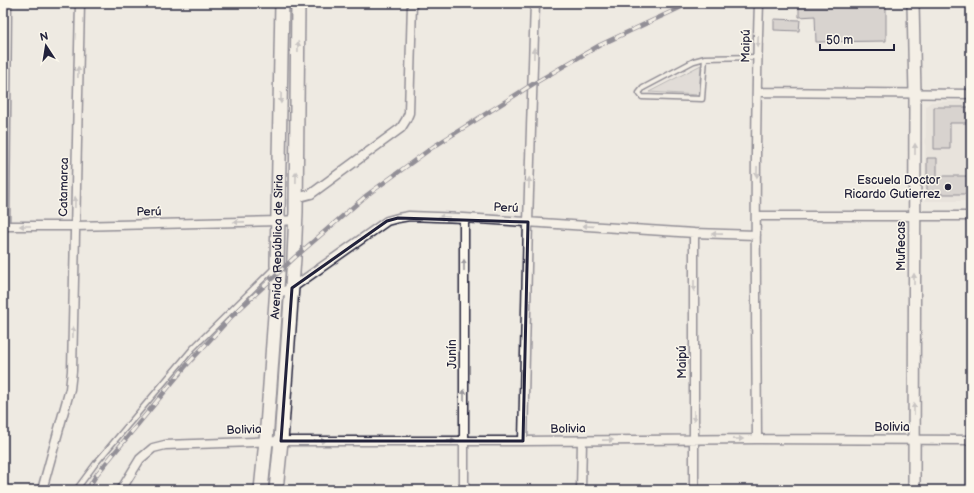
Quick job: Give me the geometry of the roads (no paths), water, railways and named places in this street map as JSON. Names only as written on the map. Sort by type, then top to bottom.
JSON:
[{"type":"main road","name":"Avenida República de Siria","points":[[261,490],[266,442],[278,273],[282,3]]},
{"type":"main road","name":"Avenida República de Siria","points":[[276,490],[281,441],[296,220],[298,3]]},
{"type":"street","points":[[4,226],[7,3]]},
{"type":"street","name":"Catamarca","points":[[42,490],[70,389],[72,371],[80,3]]},
{"type":"street","points":[[296,198],[311,194],[401,128],[406,120],[409,113],[412,3]]},
{"type":"street","points":[[523,441],[535,3]]},
{"type":"street","name":"Maipú","points":[[757,439],[756,216],[759,3]]},
{"type":"street","name":"Muñecas","points":[[913,3],[915,216],[914,490]]},
{"type":"street","points":[[758,92],[971,94]]},
{"type":"street","name":"Perú","points":[[276,294],[292,288],[387,221],[409,216],[464,218],[694,233],[756,234]]},
{"type":"street","points":[[756,216],[971,216]]},
{"type":"street","name":"Junín","points":[[464,218],[464,490]]},
{"type":"street","name":"Perú","points":[[4,226],[75,226],[296,220]]},
{"type":"street","name":"Maipú","points":[[694,233],[694,490]]},
{"type":"street","name":"Bolivia","points":[[121,490],[140,458],[153,448],[165,445],[281,441],[582,441],[694,439],[971,440]]},
{"type":"street","points":[[581,490],[582,441]]},
{"type":"lane","points":[[705,58],[702,99],[642,98],[640,93],[643,88],[694,61],[705,58],[758,57]]},
{"type":"lane","points":[[76,490],[96,463],[193,348],[277,265]]},
{"type":"railway","points":[[87,490],[97,474],[185,367],[232,316],[294,258],[367,195],[433,147],[533,84],[600,45],[690,3]]},
{"type":"place","name":"Escuela Doctor Ricardo Gutierrez","points":[[948,187]]}]
